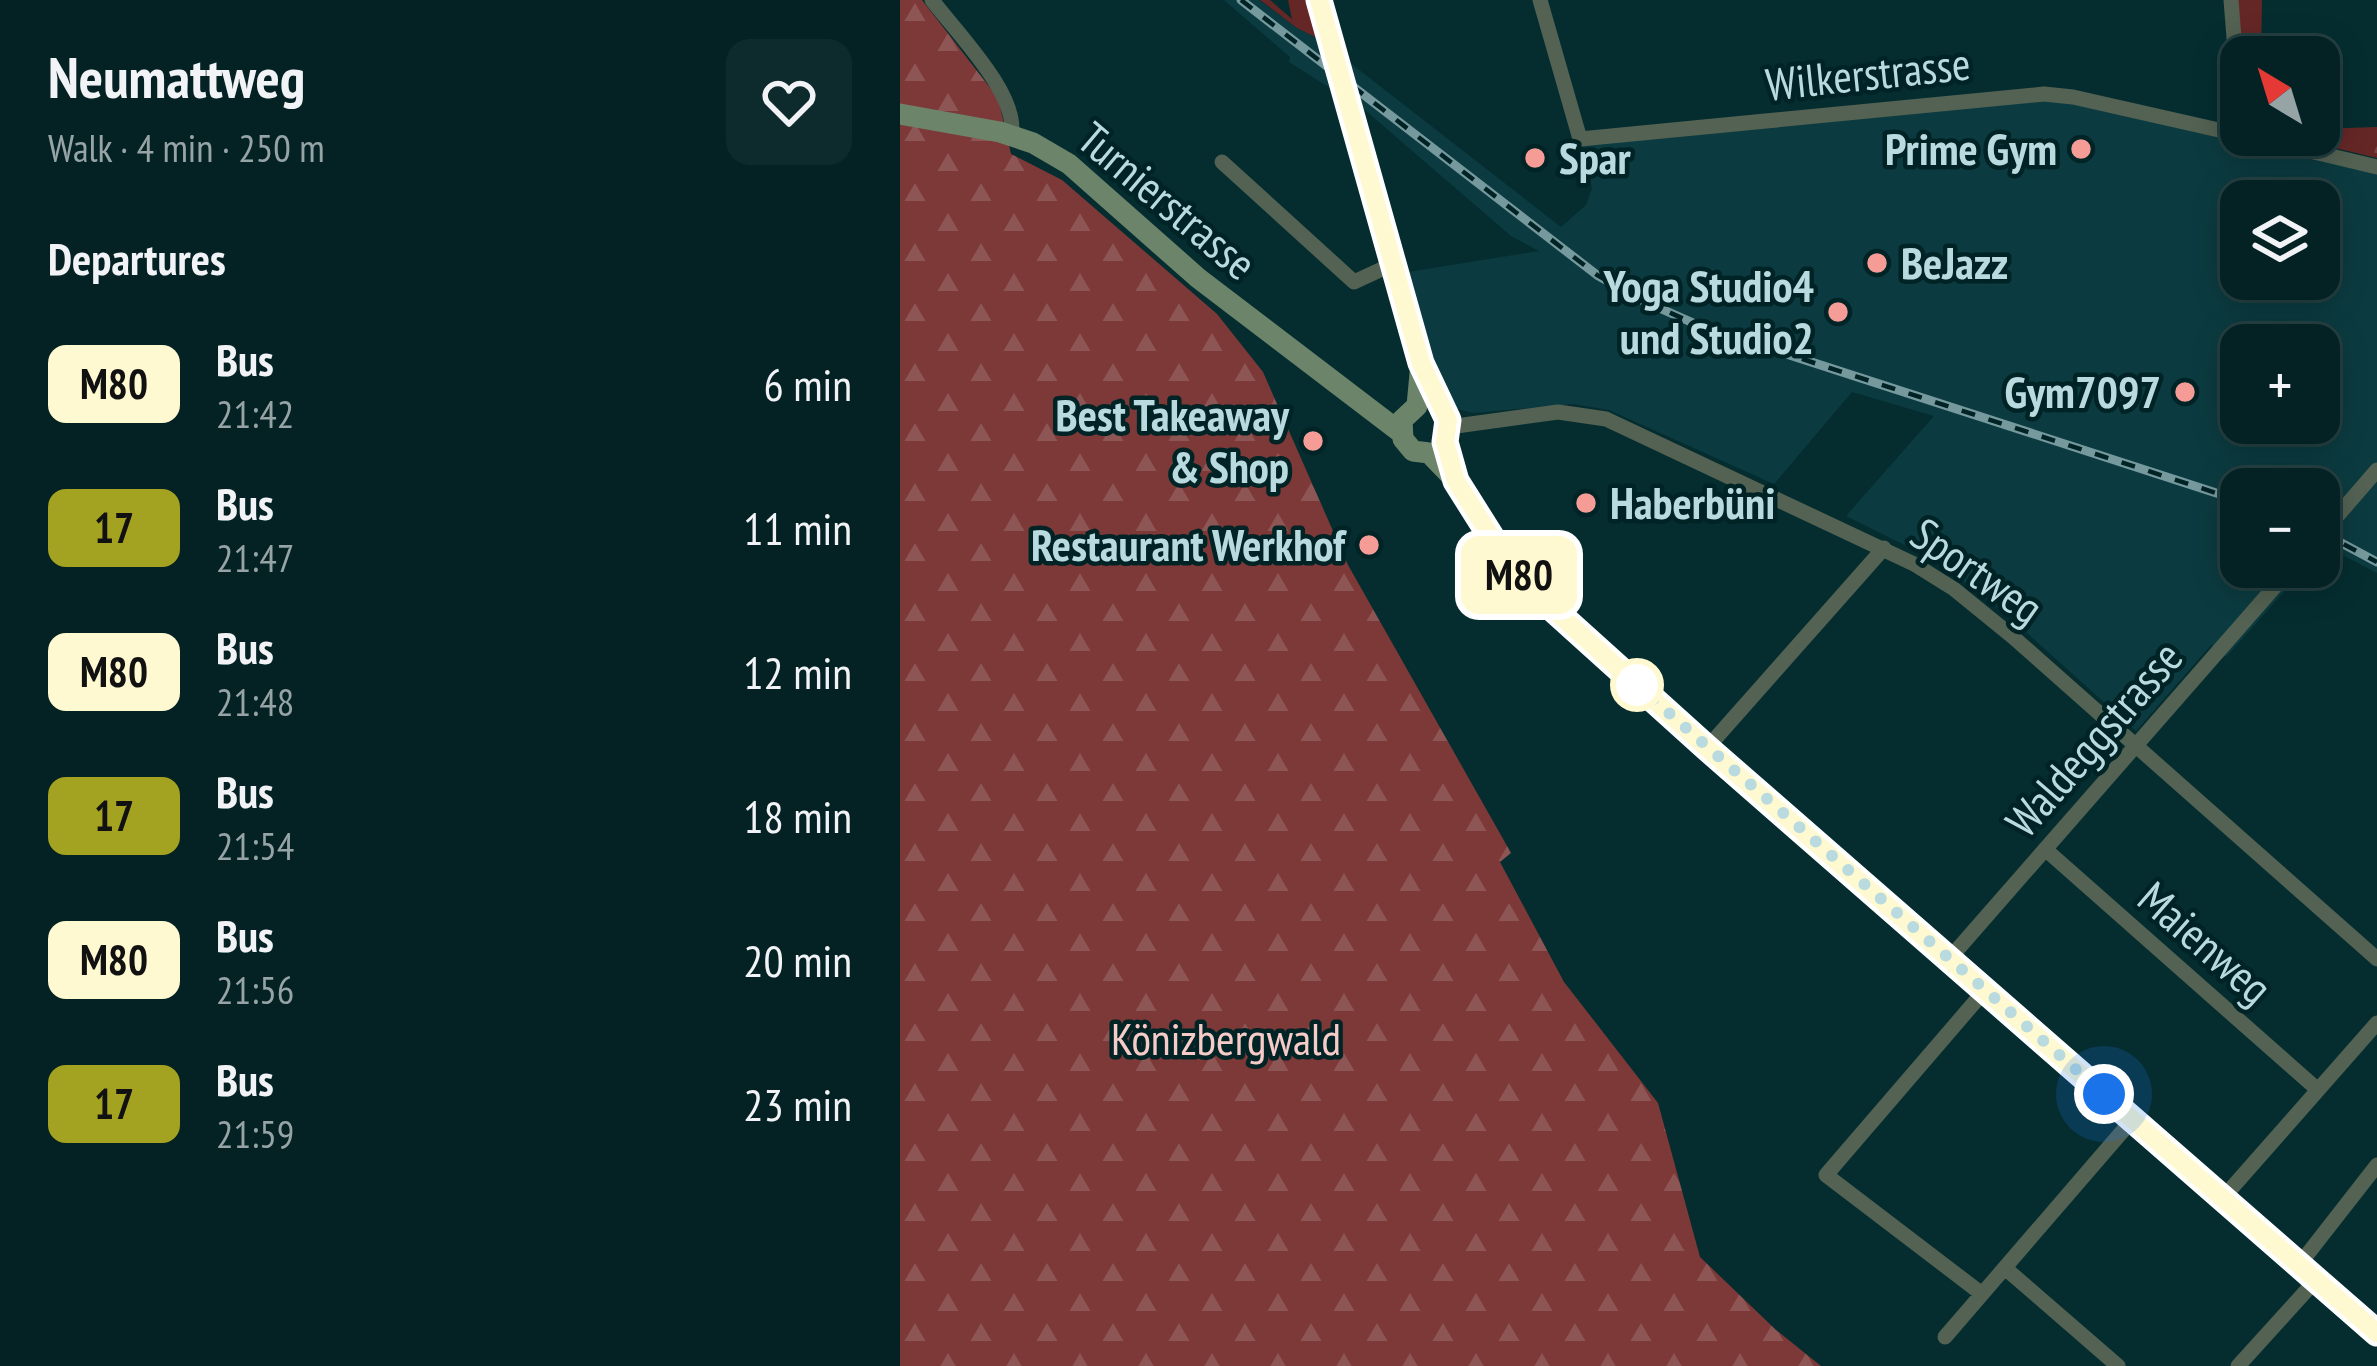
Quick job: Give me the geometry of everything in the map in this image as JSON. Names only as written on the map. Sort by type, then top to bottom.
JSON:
[{"type":"main road","points":[[1319,0],[1421,363],[1427,426],[1456,481],[1524,582],[1707,748],[2377,1333]]},
{"type":"main road","name":"Turnierstrasse","points":[[900,114],[1011,135],[1069,164],[1198,278],[1361,401],[1427,426]]},
{"type":"street","points":[[932,0],[1000,89],[1011,109],[1011,135]]},
{"type":"street","points":[[2230,0],[2233,36]]},
{"type":"street","name":"Wilkerstrasse","points":[[1541,5],[1580,139],[2039,94],[2158,108],[2220,126]]},
{"type":"street","name":"Wilkerstrasse","points":[[2335,156],[2377,167]]},
{"type":"street","points":[[1222,162],[1354,282],[1395,263]]},
{"type":"street","name":"Sportweg","points":[[1427,426],[1558,412],[1606,419],[1885,548],[1967,599],[2377,959]]},
{"type":"street","points":[[2340,513],[2377,470]]},
{"type":"street","points":[[1707,748],[1885,548]]},
{"type":"street","name":"Waldeggstrasse","points":[[1950,958],[2275,588]]},
{"type":"street","name":"Maienweg","points":[[2045,850],[2318,1090]]},
{"type":"street","points":[[1982,1294],[1826,1175],[1986,989]]},
{"type":"street","points":[[2222,1199],[2377,1023]]},
{"type":"street","points":[[1946,1336],[2134,1119]]},
{"type":"street","points":[[2238,1366],[2377,1165]]},
{"type":"street","points":[[2005,1268],[2118,1366]]},
{"type":"shaded area","points":[[1224,0],[1259,0],[1322,41],[1561,227],[1586,205],[1592,188],[1580,139],[2044,99],[2220,136],[2220,156],[2304,156],[2377,173],[2377,573],[2340,554],[2340,468],[2220,468],[2220,588],[2287,588],[2226,657],[2211,645],[2136,731],[2008,616],[1937,561],[1846,516],[1934,416],[1852,392],[1774,484],[1609,410],[1573,404],[1473,413],[1458,409],[1441,391],[1408,272],[1539,251],[1511,236],[1366,111],[1289,62],[1290,57]]},
{"type":"green space","name":"Könizbergwald","points":[[900,0],[922,0],[998,98],[1011,154],[1062,180],[1217,314],[1263,372],[1348,565],[1511,853],[1500,862],[1564,982],[1658,1103],[1700,1257],[1821,1366],[900,1366]]},
{"type":"green space","points":[[1260,0],[1270,0],[1292,19],[1288,0],[1306,0],[1317,38],[1297,28]]},
{"type":"green space","points":[[2236,0],[2262,0],[2261,36],[2239,36]]},
{"type":"green space","points":[[2377,127],[2377,158],[2340,149],[2340,128]]},
{"type":"railway","points":[[1241,0],[1597,275],[1639,299],[1700,326],[2220,494]]},
{"type":"railway","points":[[2340,542],[2377,562]]},
{"type":"bus line","name":"M80","points":[[1319,0],[1421,363],[1448,420],[1445,442],[1456,481],[1524,582],[1707,748],[2377,1333]]},
{"type":"place","name":"Prime Gym","points":[[2081,149]]},
{"type":"place","name":"Spar","points":[[1535,158]]},
{"type":"place","name":"BeJazz","points":[[1877,263]]},
{"type":"place","name":"Yoga Studio4 und Studio2","points":[[1838,312]]},
{"type":"place","name":"Gym7097","points":[[2185,392]]},
{"type":"place","name":"Best Takeaway & Shop","points":[[1313,441]]},
{"type":"place","name":"Haberbüni","points":[[1586,503]]},
{"type":"place","name":"Restaurant Werkhof","points":[[1369,545]]},
{"type":"route","points":[[1637,685],[2104,1094]]}]
